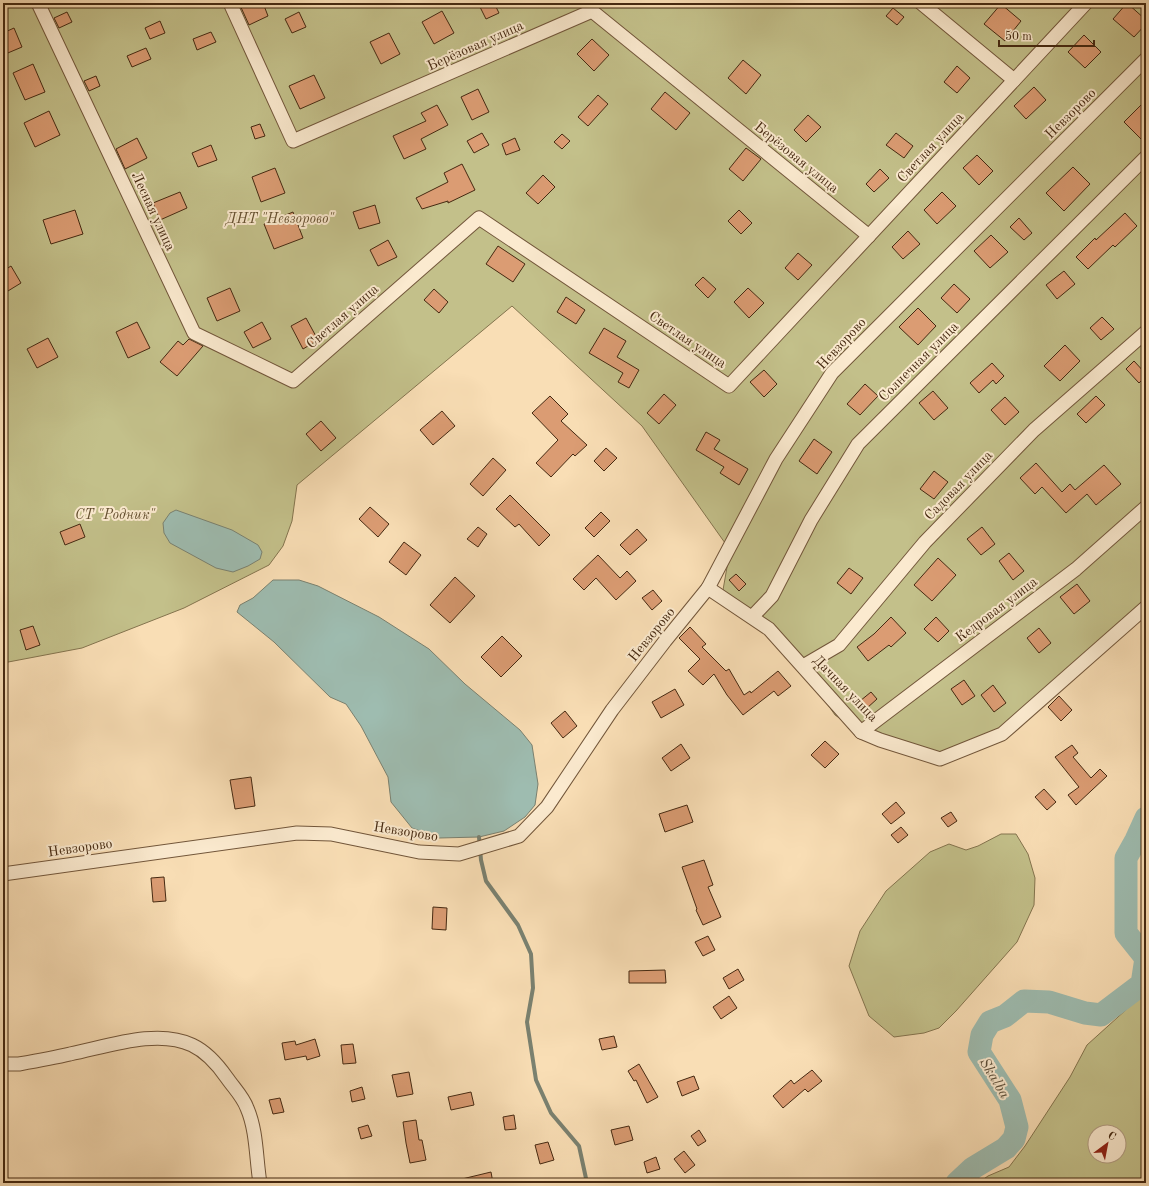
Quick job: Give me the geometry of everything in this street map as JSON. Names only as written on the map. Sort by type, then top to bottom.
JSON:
[{"type":"street","name":"Лесная улица","points":[[38,3],[194,333],[293,381]]},
{"type":"street","name":"Берёзовая улица","points":[[230,3],[293,141],[592,11],[869,236]]},
{"type":"street","points":[[921,3],[1014,80]]},
{"type":"street","name":"Светлая улица","points":[[293,381],[479,218],[729,386],[1086,3]]},
{"type":"street","name":"Невзорово","points":[[3,874],[297,833],[331,834],[419,852],[460,854],[518,836],[547,807],[615,705],[665,640],[708,588],[776,459],[832,373],[1146,59]]},
{"type":"street","name":"Солнечная улица","points":[[752,617],[772,596],[811,520],[858,444],[1146,157]]},
{"type":"street","name":"Садовая улица","points":[[803,666],[839,645],[925,542],[1034,430],[1146,332]]},
{"type":"street","name":"Кедровая улица","points":[[861,732],[1076,569],[1146,507]]},
{"type":"street","name":"Дачная улица","points":[[708,588],[769,629],[861,732],[880,740],[940,759],[1002,734],[1146,607]]},
{"type":"street","points":[[3,1064],[19,1064],[121,1043],[158,1038],[174,1040],[192,1045],[208,1056],[218,1067],[239,1094],[247,1108],[254,1133],[260,1183]]},
{"type":"green space","name":"ДНТ \"Невзорово\"","points":[[3,3],[1146,3],[1146,612],[1009,730],[929,758],[877,744],[835,715],[780,635],[723,590],[730,550],[642,426],[512,306],[297,485],[292,521],[283,546],[269,565],[184,608],[82,648],[3,663]]},
{"type":"green space","points":[[1001,834],[1016,834],[1028,854],[1035,878],[1034,905],[1017,942],[939,1028],[924,1033],[894,1037],[869,1016],[849,966],[860,931],[886,891],[930,852],[949,844],[966,850],[978,846]]},
{"type":"green space","points":[[1146,988],[1146,1174],[1134,1183],[978,1183],[988,1176],[1009,1167],[1025,1146],[1070,1077],[1087,1045],[1139,998]]},
{"type":"shaded area","points":[[176,510],[232,530],[258,545],[262,552],[260,559],[233,572],[216,568],[170,543],[164,533],[163,523],[170,513]]},
{"type":"shaded area","points":[[273,580],[299,580],[318,586],[379,617],[429,649],[465,684],[520,730],[532,745],[538,784],[535,805],[525,817],[504,831],[479,837],[439,838],[412,828],[391,802],[388,777],[361,726],[346,704],[330,697],[274,642],[237,612],[240,605],[253,598]]},
{"type":"building","points":[[239,3],[263,3],[268,16],[249,25]]},
{"type":"building","points":[[478,3],[494,3],[499,13],[486,19]]},
{"type":"building","points":[[1127,3],[1146,20],[1146,24],[1134,37],[1113,19]]},
{"type":"building","points":[[1001,4],[1021,21],[1005,41],[984,24]]},
{"type":"building","points":[[893,8],[904,17],[897,25],[886,16]]},
{"type":"building","points":[[442,11],[454,33],[434,44],[422,22]]},
{"type":"building","points":[[67,12],[72,22],[59,28],[54,18]]},
{"type":"building","points":[[299,12],[306,27],[292,33],[285,19]]},
{"type":"building","points":[[160,21],[165,33],[150,39],[145,28]]},
{"type":"building","points":[[14,28],[22,47],[3,55],[3,33]]},
{"type":"building","points":[[211,32],[216,42],[197,50],[193,39]]},
{"type":"building","points":[[389,33],[400,54],[381,64],[370,42]]},
{"type":"building","points":[[1084,35],[1101,52],[1085,68],[1068,52]]},
{"type":"building","points":[[592,39],[609,55],[594,71],[577,54]]},
{"type":"building","points":[[146,48],[151,59],[132,67],[127,56]]},
{"type":"building","points":[[743,60],[761,75],[746,94],[728,78]]},
{"type":"building","points":[[33,64],[45,92],[25,100],[13,73]]},
{"type":"building","points":[[957,66],[970,78],[957,93],[944,82]]},
{"type":"building","points":[[314,75],[325,98],[300,109],[289,86]]},
{"type":"building","points":[[96,76],[100,86],[89,91],[84,81]]},
{"type":"building","points":[[1034,87],[1046,100],[1026,119],[1014,106]]},
{"type":"building","points":[[478,89],[489,112],[472,120],[461,97]]},
{"type":"building","points":[[665,92],[690,113],[676,130],[651,109]]},
{"type":"building","points":[[598,95],[608,104],[588,126],[578,117]]},
{"type":"building","points":[[1146,100],[1146,144],[1124,122]]},
{"type":"building","points":[[437,105],[448,125],[421,139],[426,149],[404,159],[393,136],[426,121],[421,113]]},
{"type":"building","points":[[49,111],[60,135],[35,147],[24,123]]},
{"type":"building","points":[[808,115],[821,127],[806,142],[794,130]]},
{"type":"building","points":[[260,124],[265,136],[255,139],[251,127]]},
{"type":"building","points":[[482,133],[489,145],[474,153],[467,141]]},
{"type":"building","points":[[896,133],[913,146],[904,158],[886,145]]},
{"type":"building","points":[[562,134],[570,141],[562,149],[554,142]]},
{"type":"building","points":[[137,138],[147,158],[125,169],[116,149]]},
{"type":"building","points":[[515,138],[520,150],[506,155],[502,144]]},
{"type":"building","points":[[211,145],[217,160],[198,167],[192,153]]},
{"type":"building","points":[[746,148],[761,159],[743,181],[729,169]]},
{"type":"building","points":[[977,155],[993,171],[979,185],[963,168]]},
{"type":"building","points":[[462,164],[475,190],[448,203],[448,201],[422,209],[416,198],[448,182],[444,173]]},
{"type":"building","points":[[1073,167],[1090,184],[1064,211],[1046,193]]},
{"type":"building","points":[[275,168],[285,193],[261,202],[252,177]]},
{"type":"building","points":[[880,169],[889,178],[874,192],[866,184]]},
{"type":"building","points":[[543,175],[555,187],[538,204],[526,193]]},
{"type":"building","points":[[180,192],[187,208],[160,220],[153,203]]},
{"type":"building","points":[[942,192],[956,206],[937,224],[924,210]]},
{"type":"building","points":[[375,205],[380,223],[359,229],[353,212]]},
{"type":"building","points":[[75,210],[83,234],[51,244],[43,220]]},
{"type":"building","points":[[739,210],[752,223],[741,234],[728,221]]},
{"type":"building","points":[[293,212],[303,238],[274,249],[264,224]]},
{"type":"building","points":[[1125,213],[1137,226],[1115,247],[1113,245],[1088,269],[1076,257],[1095,238],[1096,240]]},
{"type":"building","points":[[1019,218],[1032,233],[1024,240],[1010,227]]},
{"type":"building","points":[[908,231],[920,244],[903,259],[892,247]]},
{"type":"building","points":[[991,235],[1008,252],[990,268],[974,251]]},
{"type":"building","points":[[388,240],[397,257],[378,266],[370,250]]},
{"type":"building","points":[[498,246],[525,264],[513,282],[486,264]]},
{"type":"building","points":[[798,253],[812,265],[798,280],[785,268]]},
{"type":"building","points":[[11,266],[21,283],[3,294],[3,271]]},
{"type":"building","points":[[1064,271],[1075,284],[1057,299],[1046,285]]},
{"type":"building","points":[[703,277],[716,289],[708,298],[695,285]]},
{"type":"building","points":[[954,284],[970,299],[957,313],[941,298]]},
{"type":"building","points":[[230,288],[240,311],[217,321],[207,298]]},
{"type":"building","points":[[748,288],[764,303],[749,318],[734,302]]},
{"type":"building","points":[[434,289],[448,302],[439,313],[424,300]]},
{"type":"building","points":[[566,297],[585,310],[576,324],[557,312]]},
{"type":"building","points":[[918,308],[936,326],[918,345],[899,327]]},
{"type":"building","points":[[1102,317],[1114,329],[1101,340],[1090,328]]},
{"type":"building","points":[[306,318],[318,340],[303,349],[291,326]]},
{"type":"building","points":[[137,322],[150,348],[128,358],[116,332]]},
{"type":"building","points":[[262,322],[271,339],[253,348],[244,332]]},
{"type":"building","points":[[604,328],[626,341],[617,357],[639,370],[629,388],[618,382],[623,373],[589,353]]},
{"type":"building","points":[[48,338],[58,357],[37,368],[27,349]]},
{"type":"building","points":[[189,339],[203,346],[177,376],[160,362],[178,341],[183,345]]},
{"type":"building","points":[[1065,345],[1080,361],[1060,381],[1044,366]]},
{"type":"building","points":[[1134,361],[1146,374],[1146,376],[1139,383],[1126,369]]},
{"type":"building","points":[[992,363],[1004,376],[996,384],[993,380],[979,393],[970,383]]},
{"type":"building","points":[[764,370],[777,384],[764,397],[750,382]]},
{"type":"building","points":[[865,384],[878,396],[860,415],[847,404]]},
{"type":"building","points":[[933,391],[948,408],[934,420],[919,403]]},
{"type":"building","points":[[664,394],[676,405],[659,424],[647,413]]},
{"type":"building","points":[[550,396],[568,414],[561,421],[587,445],[575,456],[573,454],[551,477],[536,463],[558,440],[532,413]]},
{"type":"building","points":[[1096,396],[1105,405],[1086,423],[1077,414]]},
{"type":"building","points":[[1005,397],[1019,412],[1005,425],[991,410]]},
{"type":"building","points":[[442,411],[455,426],[433,445],[420,430]]},
{"type":"building","points":[[321,421],[336,438],[321,451],[306,434]]},
{"type":"building","points":[[706,432],[720,440],[714,449],[748,469],[739,485],[720,473],[724,467],[696,450]]},
{"type":"building","points":[[814,439],[832,452],[817,474],[799,461]]},
{"type":"building","points":[[606,448],[617,458],[604,471],[594,461]]},
{"type":"building","points":[[493,458],[506,470],[483,496],[470,484]]},
{"type":"building","points":[[1036,463],[1062,492],[1070,484],[1075,490],[1104,465],[1121,484],[1096,505],[1087,494],[1066,513],[1042,487],[1035,494],[1020,478]]},
{"type":"building","points":[[934,471],[948,482],[934,499],[920,489]]},
{"type":"building","points":[[510,495],[550,535],[539,546],[519,524],[515,527],[496,509]]},
{"type":"building","points":[[370,507],[389,524],[378,537],[359,519]]},
{"type":"building","points":[[601,512],[610,521],[594,537],[585,528]]},
{"type":"building","points":[[80,524],[85,537],[65,545],[60,532]]},
{"type":"building","points":[[478,527],[487,534],[478,547],[467,539]]},
{"type":"building","points":[[982,527],[995,544],[981,555],[967,539]]},
{"type":"building","points":[[637,529],[647,540],[630,555],[620,545]]},
{"type":"building","points":[[404,542],[421,555],[406,575],[389,562]]},
{"type":"building","points":[[1009,553],[1024,571],[1013,580],[999,561]]},
{"type":"building","points":[[598,555],[620,578],[627,571],[636,581],[616,600],[596,578],[584,590],[573,579]]},
{"type":"building","points":[[938,558],[956,575],[932,601],[914,585]]},
{"type":"building","points":[[849,568],[863,578],[851,594],[837,583]]},
{"type":"building","points":[[736,574],[746,584],[739,591],[729,580]]},
{"type":"building","points":[[455,577],[475,596],[450,623],[430,605]]},
{"type":"building","points":[[1077,584],[1090,601],[1074,614],[1060,597]]},
{"type":"building","points":[[653,590],[662,601],[652,610],[642,598]]},
{"type":"building","points":[[891,617],[906,633],[891,647],[889,645],[868,661],[857,647],[874,634]]},
{"type":"building","points":[[936,617],[949,631],[938,642],[924,629]]},
{"type":"building","points":[[33,626],[40,645],[26,650],[20,630]]},
{"type":"building","points":[[690,627],[706,644],[702,647],[726,671],[729,669],[744,695],[750,691],[751,693],[778,671],[791,686],[778,696],[774,691],[743,715],[727,695],[714,674],[703,685],[688,671],[700,659],[679,638]]},
{"type":"building","points":[[1039,628],[1051,643],[1039,653],[1027,638]]},
{"type":"building","points":[[502,636],[522,656],[501,677],[481,657]]},
{"type":"building","points":[[964,680],[975,696],[962,705],[951,689]]},
{"type":"building","points":[[993,685],[1006,703],[994,712],[981,695]]},
{"type":"building","points":[[675,689],[684,705],[661,718],[652,702]]},
{"type":"building","points":[[871,692],[877,699],[867,708],[860,701]]},
{"type":"building","points":[[1059,696],[1072,710],[1061,721],[1048,707]]},
{"type":"building","points":[[565,711],[577,726],[563,738],[551,723]]},
{"type":"building","points":[[825,741],[839,754],[825,768],[811,755]]},
{"type":"building","points":[[681,744],[690,758],[671,771],[662,758]]},
{"type":"building","points":[[1072,745],[1078,753],[1073,757],[1091,778],[1100,769],[1107,776],[1076,805],[1068,795],[1079,787],[1055,757]]},
{"type":"building","points":[[251,777],[255,806],[235,809],[230,780]]},
{"type":"building","points":[[1044,789],[1056,802],[1047,810],[1035,797]]},
{"type":"building","points":[[896,802],[905,813],[891,824],[882,814]]},
{"type":"building","points":[[687,805],[693,822],[665,832],[659,814]]},
{"type":"building","points":[[951,812],[957,821],[948,827],[941,818]]},
{"type":"building","points":[[901,827],[908,835],[898,843],[891,835]]},
{"type":"building","points":[[704,860],[713,885],[708,887],[721,917],[703,925],[696,910],[697,909],[682,867]]},
{"type":"building","points":[[164,877],[166,901],[153,902],[151,878]]},
{"type":"building","points":[[433,907],[447,908],[446,930],[432,929]]},
{"type":"building","points":[[708,936],[715,950],[703,956],[695,942]]},
{"type":"building","points":[[738,969],[744,980],[729,989],[723,978]]},
{"type":"building","points":[[665,970],[666,983],[629,983],[629,971]]},
{"type":"building","points":[[729,996],[737,1008],[721,1019],[713,1007]]},
{"type":"building","points":[[614,1036],[617,1047],[602,1050],[599,1039]]},
{"type":"building","points":[[315,1039],[320,1056],[307,1060],[306,1056],[285,1060],[282,1043],[295,1041],[296,1045]]},
{"type":"building","points":[[353,1044],[356,1063],[343,1064],[341,1045]]},
{"type":"building","points":[[639,1064],[658,1097],[647,1103],[636,1080],[634,1081],[628,1071]]},
{"type":"building","points":[[812,1070],[822,1081],[808,1092],[805,1089],[783,1108],[773,1096],[791,1080],[794,1084]]},
{"type":"building","points":[[409,1072],[413,1094],[397,1097],[392,1075]]},
{"type":"building","points":[[694,1076],[699,1089],[682,1096],[677,1082]]},
{"type":"building","points":[[362,1087],[365,1099],[352,1102],[350,1091]]},
{"type":"building","points":[[471,1092],[474,1105],[451,1110],[448,1097]]},
{"type":"building","points":[[280,1098],[284,1112],[273,1114],[269,1100]]},
{"type":"building","points":[[514,1115],[516,1129],[505,1130],[503,1117]]},
{"type":"building","points":[[416,1120],[419,1140],[422,1140],[426,1160],[410,1163],[403,1122]]},
{"type":"building","points":[[368,1125],[372,1136],[361,1139],[358,1128]]},
{"type":"building","points":[[629,1126],[633,1140],[615,1145],[611,1130]]},
{"type":"building","points":[[699,1130],[706,1141],[698,1146],[691,1136]]},
{"type":"building","points":[[548,1142],[554,1160],[540,1164],[535,1145]]},
{"type":"building","points":[[684,1151],[695,1165],[685,1173],[674,1159]]},
{"type":"building","points":[[656,1157],[660,1169],[647,1173],[644,1162]]},
{"type":"building","points":[[491,1172],[493,1183],[462,1183],[462,1179]]},
{"type":"waterway","name":"Skalba","points":[[1146,818],[1126,858],[1126,933],[1146,958]]},
{"type":"waterway","points":[[479,837],[481,860],[486,881],[518,925],[531,954],[533,988],[527,1022],[536,1080],[551,1113],[579,1146],[587,1183]]},
{"type":"waterway","name":"Skalba","points":[[957,1183],[973,1168],[1006,1148],[1014,1139],[1017,1127],[1010,1100],[979,1052],[982,1035],[990,1022],[1005,1016],[1024,1001],[1049,1002],[1085,1013],[1101,1015],[1142,984],[1146,958]]},
{"type":"park label","name":"СТ \"Родник\"","points":[[115,514]]}]
